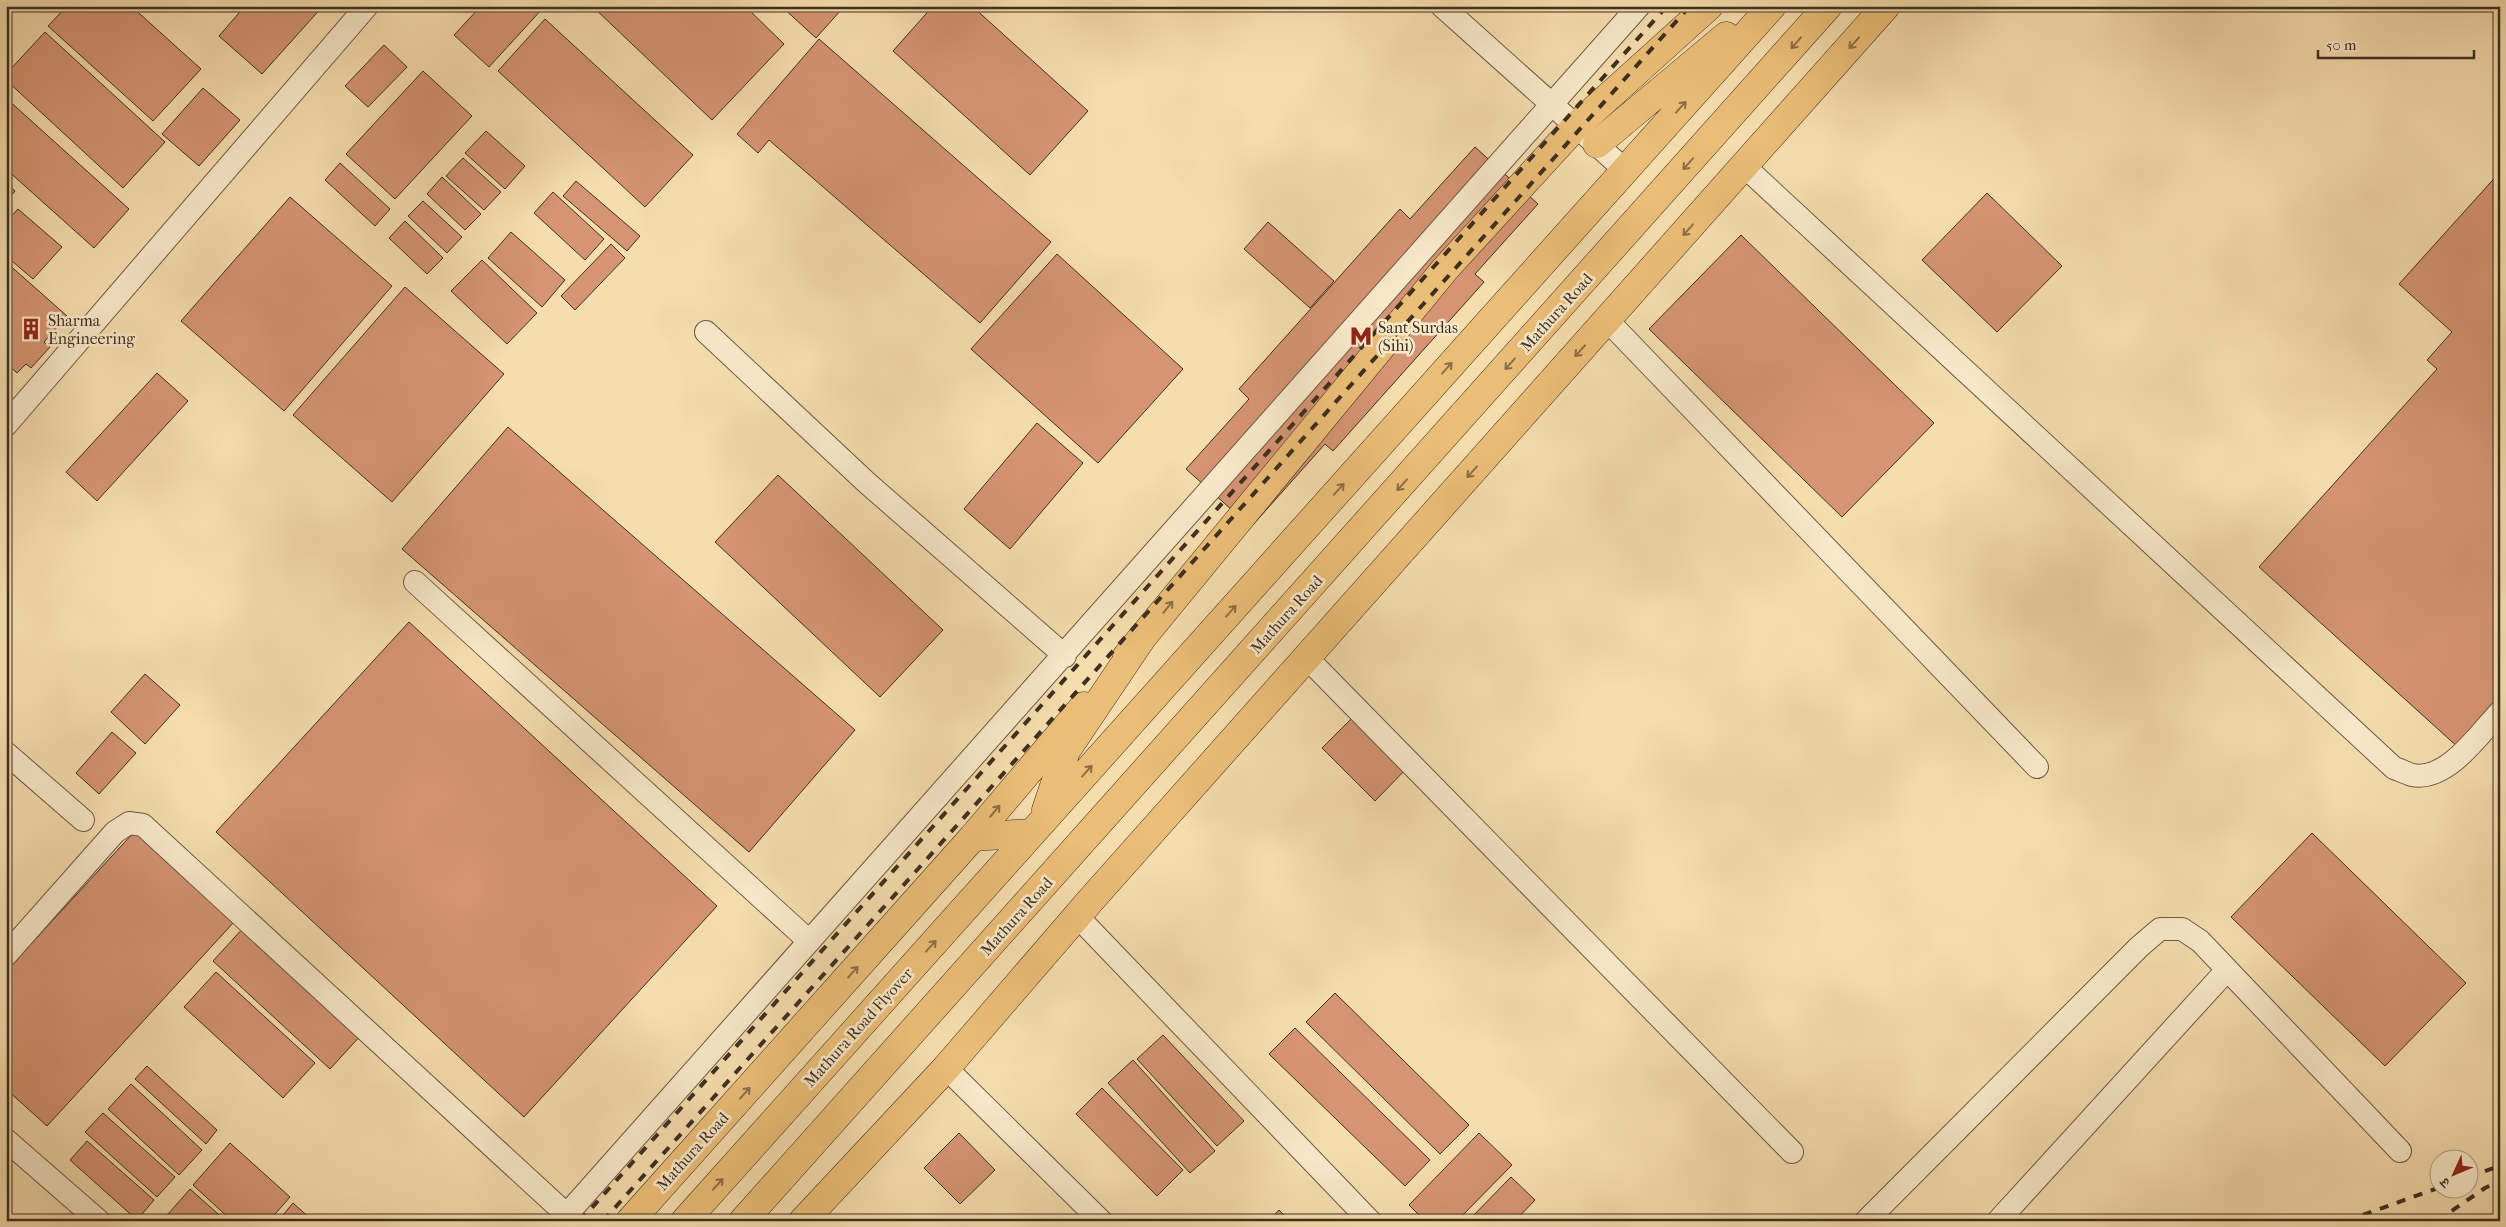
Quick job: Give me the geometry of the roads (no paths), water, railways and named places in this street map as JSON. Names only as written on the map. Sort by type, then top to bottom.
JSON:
[{"type":"main road","name":"Mathura Road","points":[[630,1221],[973,837],[1142,638],[1446,268],[1576,126],[1709,6]]},
{"type":"main road","points":[[1597,144],[1762,6]]},
{"type":"main road","points":[[973,837],[1037,827],[1772,6]]},
{"type":"main road","name":"Mathura Road","points":[[743,1221],[1828,6]]},
{"type":"main road","points":[[803,1221],[946,1068],[1077,916],[1886,6]]},
{"type":"main road","points":[[1037,827],[1066,751],[1142,638]]},
{"type":"main road","name":"Mathura Road Flyover","points":[[685,1221],[1037,827]]},
{"type":"street","points":[[6,425],[366,6]]},
{"type":"street","points":[[1442,6],[1625,170]]},
{"type":"street","points":[[6,955],[115,832],[129,823],[143,825],[564,1218],[1065,656],[1639,6]]},
{"type":"street","points":[[1744,166],[2394,768],[2414,775],[2434,774],[2448,767],[2500,712]]},
{"type":"street","points":[[1608,320],[2037,767]]},
{"type":"street","points":[[706,332],[866,482],[1065,656]]},
{"type":"street","points":[[415,582],[809,941]]},
{"type":"street","points":[[1307,658],[1792,1152]]},
{"type":"street","points":[[6,753],[83,820]]},
{"type":"street","points":[[1077,916],[1370,1221]]},
{"type":"street","points":[[1866,1221],[2139,947],[2160,929],[2182,930],[2200,941],[2400,1151]]},
{"type":"street","points":[[1998,1221],[2227,970]]},
{"type":"street","points":[[946,1068],[1101,1221]]},
{"type":"street","points":[[6,1140],[99,1221]]},
{"type":"railway","points":[[580,1221],[1667,6]]},
{"type":"railway","points":[[603,1221],[1690,6]]},
{"type":"railway","points":[[2478,1174],[2500,1166]]},
{"type":"railway","points":[[2437,1221],[2485,1188],[2500,1181]]},
{"type":"railway","points":[[2346,1221],[2428,1192]]},
{"type":"place","name":"Sharma Engineering","points":[[31,329]]},
{"type":"place","name":"Sant Surdas (Sihi)","points":[[1361,336]]}]
